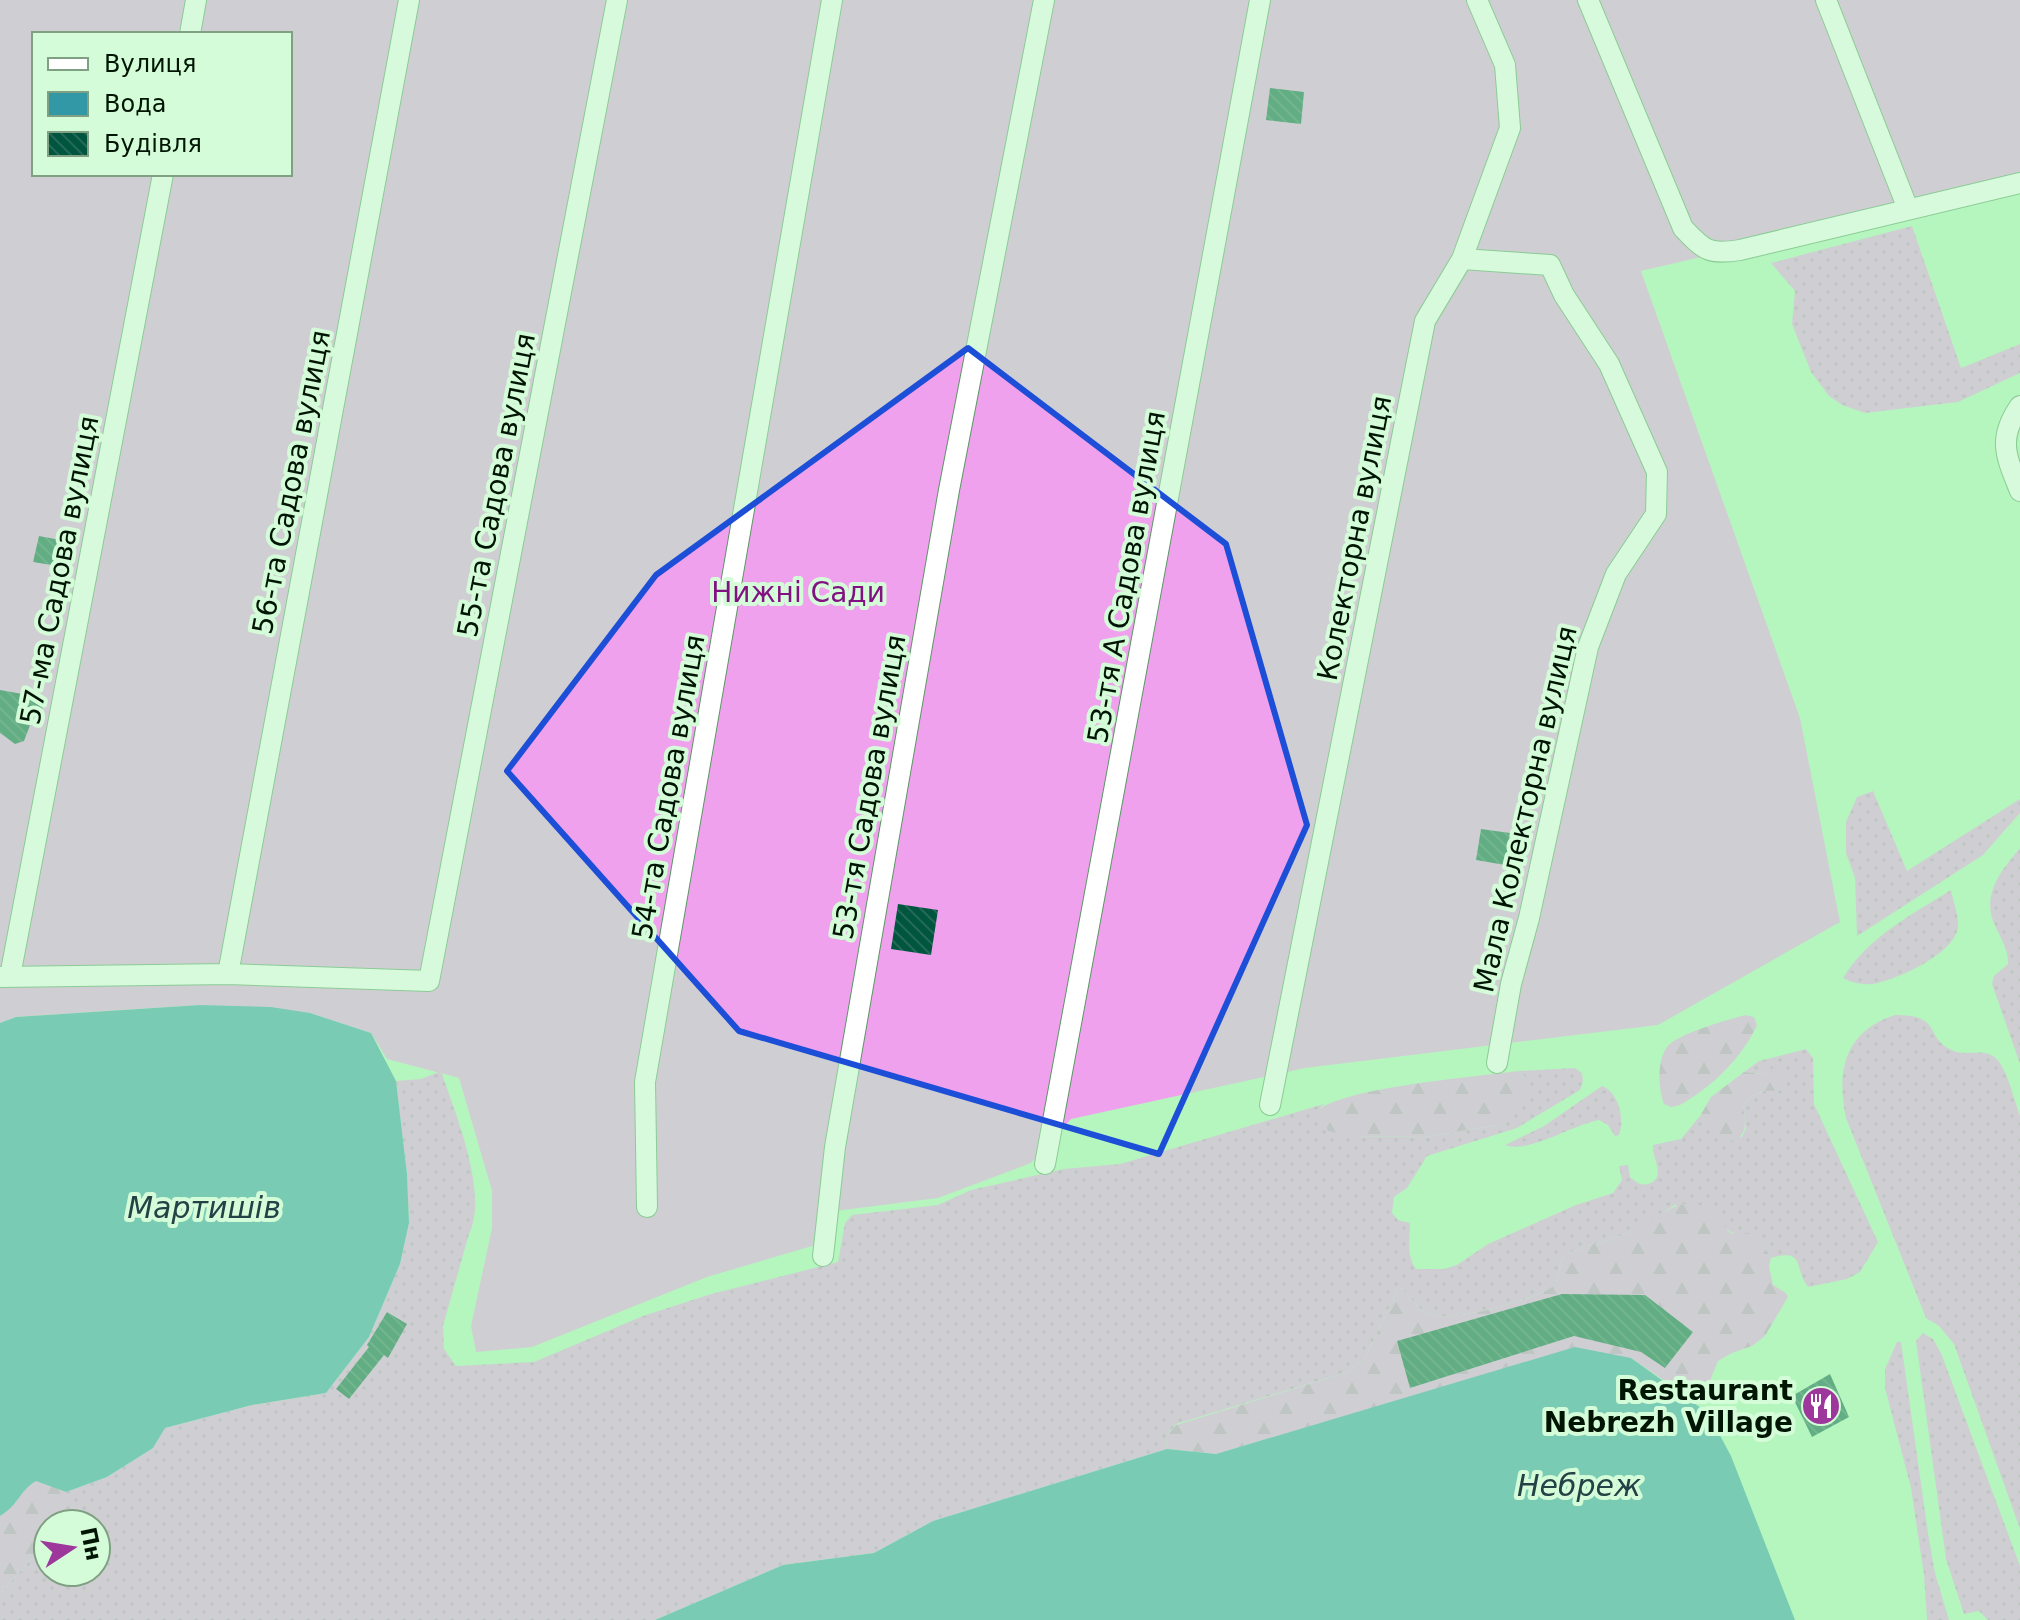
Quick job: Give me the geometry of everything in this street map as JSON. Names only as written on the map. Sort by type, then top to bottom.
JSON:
[{"type":"street","points":[[190,32],[196,0]]},
{"type":"street","name":"56-та Садова вулиця","points":[[228,974],[409,0]]},
{"type":"street","name":"55-та Садова вулиця","points":[[228,974],[429,981],[617,0]]},
{"type":"street","name":"54-та Садова вулиця","points":[[647,1207],[645,1082],[832,0]]},
{"type":"street","name":"53-тя Садова вулиця","points":[[823,1256],[835,1147],[946,505],[1044,0]]},
{"type":"street","name":"53-тя А Садова вулиця","points":[[1045,1164],[1260,0]]},
{"type":"street","name":"Колекторна вулиця","points":[[1270,1105],[1425,321],[1462,259],[1510,128],[1505,65],[1477,0]]},
{"type":"street","points":[[1588,0],[1683,228],[1707,251],[1719,253],[2020,183]]},
{"type":"street","points":[[1826,0],[1908,209]]},
{"type":"street","name":"57-ма Садова вулиця","points":[[5,976],[163,176]]},
{"type":"street","name":"Мала Колекторна вулиця","points":[[1462,259],[1550,265],[1564,295],[1609,364],[1657,472],[1656,514],[1616,574],[1588,647],[1529,918],[1511,984],[1497,1063]]},
{"type":"street","points":[[2020,406],[2010,420],[2004,441],[2020,491]]},
{"type":"street","points":[[5,976],[228,974]]},
{"type":"highlighted area","points":[[968,348],[1226,544],[1307,825],[1159,1154],[739,1031],[507,771],[656,575]]},
{"type":"green space","name":"Нижні Сади","points":[[0,0],[2020,0],[2020,179],[1908,209],[1641,271],[1800,718],[1840,922],[1658,1025],[1305,1068],[1071,1119],[1031,1163],[938,1198],[835,1211],[819,1244],[707,1277],[532,1347],[476,1352],[471,1326],[492,1228],[492,1191],[459,1078],[387,1059],[371,1033],[310,1013],[200,1005],[16,1017],[0,1023]]},
{"type":"green space","points":[[1912,226],[1961,368],[2020,344],[2020,373],[1958,402],[1865,413],[1842,405],[1829,396],[1811,372],[1792,324],[1795,291],[1771,263]]},
{"type":"green space","points":[[1873,791],[1907,871],[2020,799],[2020,813],[1983,855],[1857,936],[1855,878],[1846,853],[1846,822],[1857,797]]},
{"type":"green space","points":[[2020,848],[2020,1064],[1992,984],[1994,976],[2008,964],[2006,949],[1990,905],[1999,875]]},
{"type":"green space","points":[[1951,890],[1958,927],[1947,947],[1936,956],[1896,977],[1873,984],[1843,978],[1853,963],[1878,939]]},
{"type":"green space","points":[[1745,1015],[1754,1017],[1757,1025],[1735,1060],[1692,1098],[1671,1107],[1664,1104],[1660,1075],[1661,1059],[1667,1047],[1692,1032]]},
{"type":"green space","points":[[1895,1015],[1921,1019],[1944,1046],[1954,1051],[1990,1054],[1995,1058],[2006,1075],[2020,1116],[2020,1529],[1954,1344],[1939,1326],[1926,1318],[1846,1118],[1842,1084],[1848,1054],[1865,1031]]},
{"type":"green space","points":[[1806,1049],[1813,1058],[1814,1104],[1878,1242],[1860,1272],[1847,1279],[1808,1287],[1794,1258],[1782,1255],[1771,1258],[1760,1239],[1729,1231],[1716,1216],[1675,1205],[1627,1233],[1569,1253],[1560,1264],[1554,1285],[1516,1302],[1461,1315],[1436,1316],[1420,1308],[1399,1287],[1365,1358],[1348,1372],[1176,1424],[1166,1437],[1167,1449],[933,1521],[874,1553],[783,1565],[655,1620],[0,1620],[0,1594],[32,1558],[32,1588],[112,1588],[112,1508],[66,1508],[66,1492],[107,1477],[153,1448],[165,1428],[252,1405],[326,1393],[369,1337],[400,1264],[409,1223],[407,1174],[396,1081],[421,1079],[441,1071],[473,1175],[474,1217],[443,1326],[444,1349],[456,1366],[534,1362],[643,1316],[711,1294],[838,1262],[845,1223],[852,1215],[938,1205],[971,1190],[1064,1169],[1120,1164],[1324,1104],[1317,1111],[1353,1136],[1425,1137],[1498,1125],[1525,1077],[1518,1071],[1575,1068],[1582,1073],[1580,1090],[1517,1128],[1427,1156],[1407,1188],[1394,1197],[1392,1213],[1398,1220],[1410,1223],[1410,1253],[1416,1269],[1444,1269],[1457,1265],[1488,1244],[1576,1205],[1613,1193],[1622,1180],[1619,1166],[1628,1165],[1630,1177],[1639,1183],[1654,1181],[1658,1172],[1653,1145],[1681,1139],[1700,1116],[1713,1129],[1742,1137],[1746,1128],[1743,1106],[1760,1092],[1782,1090],[1766,1074],[1744,1072],[1759,1061]]},
{"type":"green space","points":[[1774,1067],[1780,1067],[1785,1072],[1787,1086],[1776,1091],[1763,1091],[1743,1106],[1745,1126],[1739,1138],[1734,1141],[1724,1137],[1710,1128],[1700,1116],[1711,1097],[1744,1072],[1766,1074]]},
{"type":"green space","points":[[1518,1071],[1525,1077],[1527,1094],[1498,1125],[1425,1137],[1353,1136],[1328,1131],[1317,1111],[1354,1095],[1381,1089]]},
{"type":"green space","points":[[1602,1086],[1613,1094],[1619,1107],[1619,1135],[1615,1136],[1608,1125],[1599,1120],[1526,1146],[1505,1145],[1544,1126]]},
{"type":"green space","points":[[1694,1202],[1715,1214],[1731,1233],[1748,1233],[1760,1239],[1771,1258],[1769,1266],[1773,1285],[1788,1297],[1765,1336],[1752,1346],[1718,1361],[1700,1405],[1631,1358],[1380,1406],[1216,1454],[1167,1449],[1166,1437],[1176,1425],[1348,1372],[1365,1358],[1399,1287],[1420,1308],[1436,1316],[1461,1315],[1516,1302],[1554,1285],[1560,1264],[1569,1253],[1620,1236],[1667,1210]]},
{"type":"green space","points":[[1923,1333],[1933,1339],[1941,1353],[2020,1566],[2020,1620],[1988,1620],[1979,1611],[1964,1614],[1946,1559],[1916,1341]]},
{"type":"green space","points":[[1897,1342],[1901,1342],[1935,1573],[1949,1620],[1927,1620],[1924,1575],[1911,1488],[1885,1388],[1885,1369]]},
{"type":"green space","points":[[36,1480],[66,1492],[66,1508],[32,1508],[32,1558],[0,1594],[0,1516],[12,1507]]},
{"type":"water","name":"Мартишів","points":[[200,1005],[271,1007],[310,1013],[371,1033],[396,1081],[407,1174],[409,1223],[400,1264],[369,1337],[326,1393],[252,1405],[165,1428],[153,1448],[107,1477],[66,1492],[36,1481],[0,1516],[0,1023],[16,1017]]},
{"type":"water","name":"Небреж","points":[[1575,1347],[1631,1358],[1708,1413],[1731,1456],[1795,1620],[655,1620],[783,1565],[874,1553],[933,1521],[1167,1449],[1216,1454]]},
{"type":"building","points":[[1270,88],[1304,92],[1301,124],[1266,120]]},
{"type":"building","points":[[39,536],[71,542],[64,567],[33,562]]},
{"type":"building","points":[[0,690],[45,698],[40,718],[34,715],[24,741],[15,744],[0,733]]},
{"type":"building","points":[[1481,829],[1510,833],[1505,865],[1476,860]]},
{"type":"building","points":[[898,904],[938,910],[931,955],[891,949]]},
{"type":"building","points":[[1562,1294],[1645,1295],[1693,1332],[1665,1368],[1641,1352],[1574,1336],[1410,1388],[1397,1341]]},
{"type":"building","points":[[387,1312],[407,1324],[388,1358],[384,1355],[349,1399],[336,1389],[369,1347],[367,1345]]},
{"type":"building","name":"Restaurant Nebrezh Village","points":[[1830,1374],[1849,1417],[1812,1437],[1792,1396]]},
{"type":"place","name":"Restaurant Nebrezh Village","points":[[1821,1406]]}]
